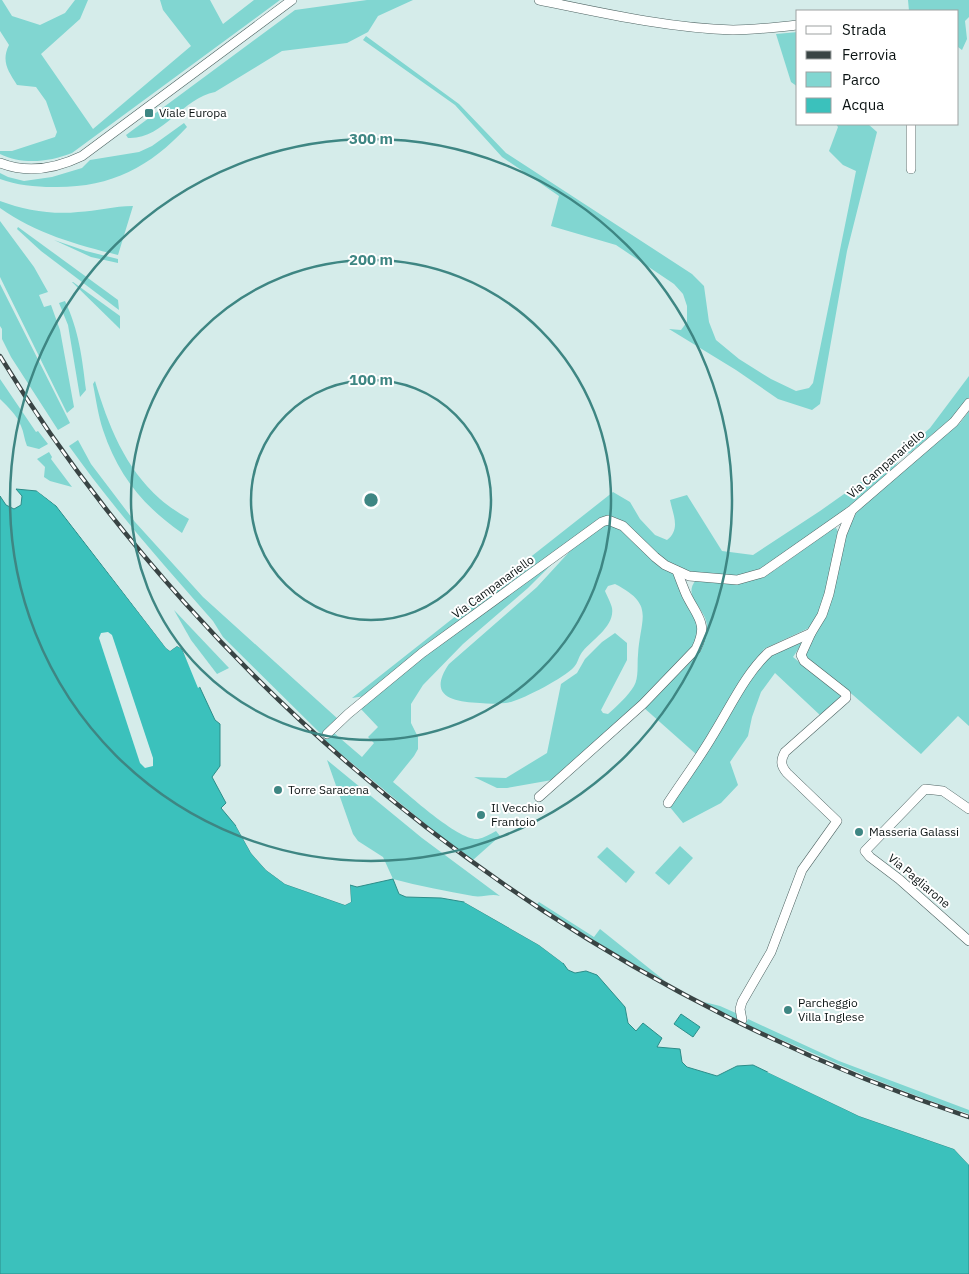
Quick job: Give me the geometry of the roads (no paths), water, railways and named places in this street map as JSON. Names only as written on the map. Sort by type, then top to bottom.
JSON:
[{"type":"street","points":[[0,164],[24,170],[46,169],[82,156],[292,0]]},
{"type":"street","points":[[539,0],[613,15],[684,26],[733,30],[796,25]]},
{"type":"street","points":[[911,125],[911,170]]},
{"type":"street","name":"Via Campanariello","points":[[327,734],[407,665],[602,522],[608,520],[623,526],[655,558],[677,572],[702,578],[737,580],[762,573],[852,510],[954,422],[969,403]]},
{"type":"street","points":[[742,1020],[740,1008],[742,1002],[772,952],[802,870],[837,821],[787,773],[782,766],[781,759],[785,752],[846,698],[846,694],[804,661],[801,655],[822,615],[829,594],[842,534],[852,510]]},
{"type":"street","points":[[539,797],[642,704],[696,649],[703,628],[702,620],[687,595],[677,572]]},
{"type":"street","points":[[668,803],[763,657],[769,652],[811,633]]},
{"type":"street","name":"Via Pagliarone","points":[[969,809],[943,791],[925,789],[865,851],[969,941]]},
{"type":"water","points":[[16,489],[37,491],[56,506],[166,648],[170,651],[177,646],[182,649],[215,720],[220,724],[220,766],[212,777],[226,803],[221,808],[236,826],[251,853],[266,870],[285,884],[345,905],[351,902],[350,885],[357,887],[393,879],[399,894],[406,897],[441,898],[464,902],[539,945],[563,963],[568,970],[575,973],[586,971],[597,975],[625,1007],[628,1023],[636,1031],[643,1023],[662,1038],[657,1047],[680,1049],[682,1062],[687,1067],[717,1076],[737,1066],[753,1065],[859,1116],[954,1149],[969,1165],[969,1274],[0,1274],[0,496],[6,505],[14,509],[21,505],[22,496]]},
{"type":"water","points":[[681,1014],[700,1027],[693,1037],[674,1024]]},
{"type":"railway","points":[[0,356],[20,389],[86,484],[185,603],[267,689],[355,769],[447,843],[544,911],[645,973],[749,1028],[858,1076],[969,1117]]},
{"type":"place","name":"Viale Europa","points":[[149,113]]},
{"type":"place","name":"Torre Saracena","points":[[278,790]]},
{"type":"place","name":"Il Vecchio Frantoio","points":[[481,815]]},
{"type":"place","name":"Masseria Galassi","points":[[859,832]]},
{"type":"place","name":"Parcheggio Villa Inglese","points":[[788,1010]]}]
